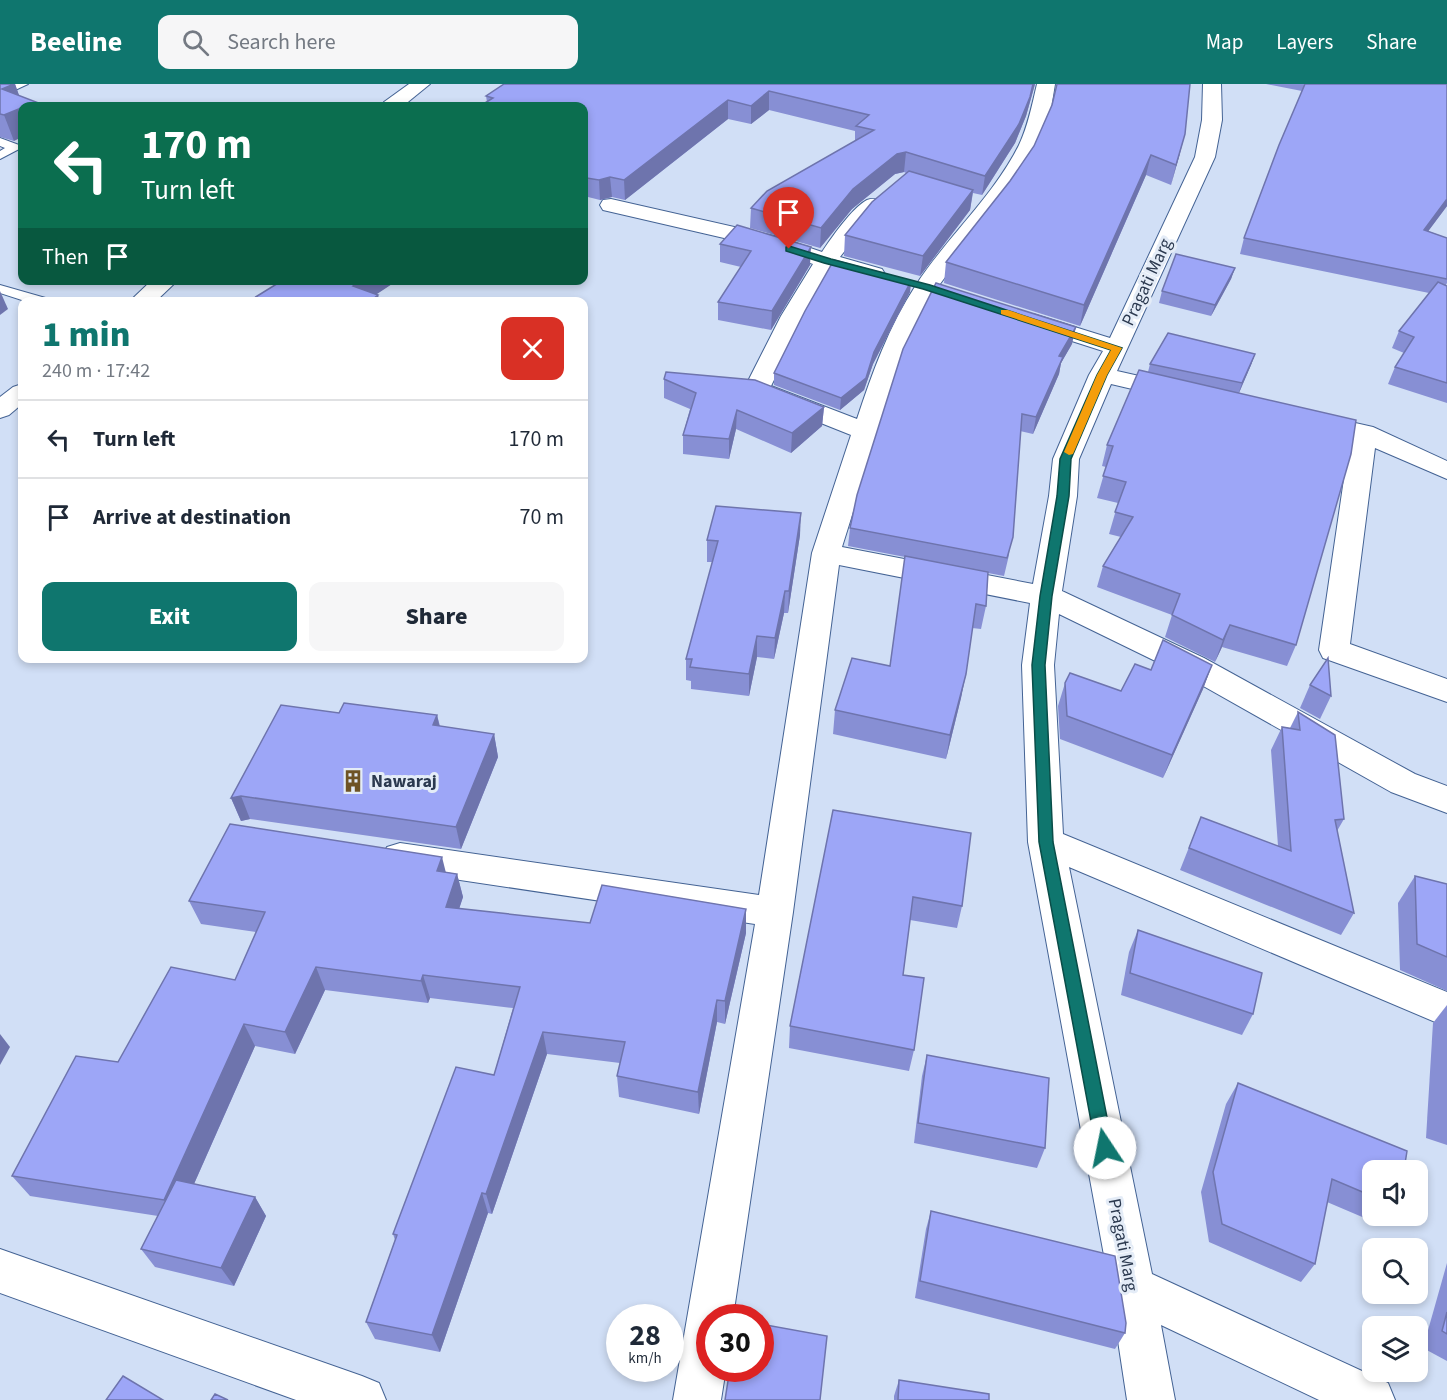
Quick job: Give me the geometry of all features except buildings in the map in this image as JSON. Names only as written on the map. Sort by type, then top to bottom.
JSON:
[{"type":"main road","points":[[397,102],[421,84]]},
{"type":"main road","points":[[712,1304],[775,912],[826,554],[887,364],[918,285],[973,222],[977,203],[1029,145],[1040,115],[1046,84]]},
{"type":"main road","name":"Pragati Marg","points":[[1151,1400],[1132,1288],[1046,842],[1038,665],[1046,596],[1063,496],[1066,459],[1205,157],[1212,120],[1212,84]]},
{"type":"main road","points":[[867,432],[757,389],[789,322],[828,261],[861,216],[886,194]]},
{"type":"main road","points":[[611,205],[770,242],[828,261],[918,285]]},
{"type":"main road","points":[[146,297],[161,285]]},
{"type":"main road","points":[[1016,316],[1109,362],[1204,398]]},
{"type":"main road","points":[[0,410],[18,395]]},
{"type":"main road","points":[[1284,415],[1364,433],[1447,471]]},
{"type":"main road","points":[[1364,433],[1334,650],[1447,691]]},
{"type":"main road","points":[[826,554],[1046,596],[1193,666],[1403,783],[1447,800]]},
{"type":"main road","points":[[1046,842],[1447,1010]]},
{"type":"main road","points":[[367,852],[775,912]]},
{"type":"main road","points":[[0,1271],[362,1400]]},
{"type":"main road","points":[[1132,1288],[1371,1400]]},
{"type":"main road","points":[[696,1400],[699,1382]]},
{"type":"lane","points":[[0,94],[22,84]]},
{"type":"lane","points":[[0,142],[15,148],[0,155]]},
{"type":"lane","points":[[0,289],[27,297]]},
{"type":"slow traffic","points":[[1004,312],[1117,348],[1102,375],[1069,452]]},
{"type":"place","name":"Nawaraj","points":[[353,781]]},
{"type":"route","points":[[789,249],[926,287],[1117,348],[1102,375],[1066,459],[1063,496],[1046,596],[1038,665],[1046,842],[1105,1148]]}]
